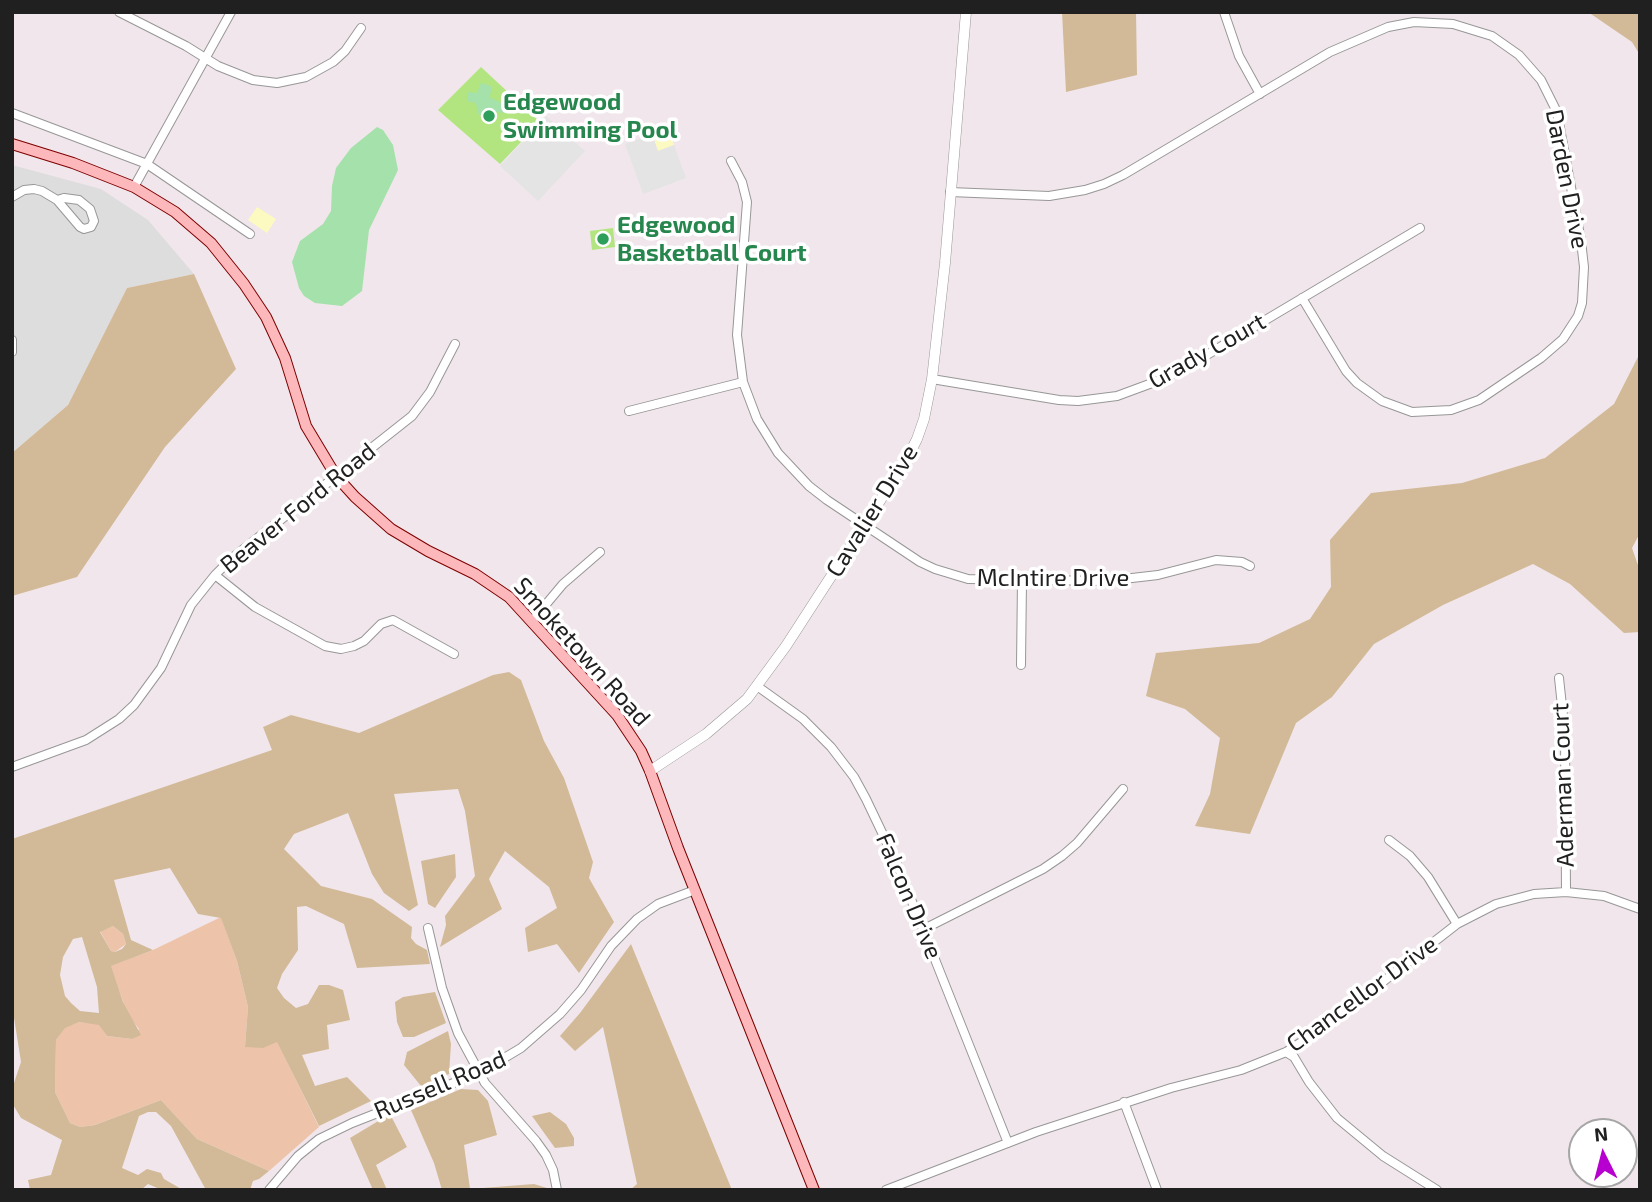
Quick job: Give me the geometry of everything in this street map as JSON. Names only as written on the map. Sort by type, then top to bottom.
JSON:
[{"type":"main road","name":"Smoketown Road","points":[[12,144],[73,163],[134,187],[192,225],[219,250],[244,284],[277,340],[306,426],[336,476],[391,529],[493,585],[532,621],[617,715],[641,751],[650,771],[814,1190]]},
{"type":"street","points":[[119,12],[186,46],[205,59],[253,80],[277,83],[306,77],[333,62],[345,51],[361,28]]},
{"type":"street","points":[[134,187],[231,12]]},
{"type":"street","name":"Cavalier Drive","points":[[650,771],[706,734],[747,699],[865,525],[917,439],[932,379],[966,12]]},
{"type":"street","points":[[1224,12],[1239,56],[1260,94]]},
{"type":"street","points":[[1413,12],[1414,22]]},
{"type":"street","name":"Darden Drive","points":[[950,192],[1049,196],[1085,190],[1123,175],[1330,52],[1388,27],[1414,22],[1453,24],[1492,36],[1508,45],[1526,61],[1550,95],[1558,112],[1581,241],[1584,289],[1578,316],[1571,328],[1555,347],[1506,383],[1465,406],[1427,413],[1397,408],[1357,383],[1346,371],[1302,298]]},
{"type":"street","points":[[12,113],[147,164],[250,234]]},
{"type":"street","name":"McIntire Drive","points":[[731,161],[742,182],[747,202],[737,335],[743,382],[767,438],[785,462],[818,493],[920,562],[951,575],[982,580],[1106,581],[1158,575],[1216,561],[1242,562],[1250,566]]},
{"type":"street","points":[[12,197],[24,191],[42,191],[57,200],[80,227],[88,229],[94,224],[93,215],[84,203],[71,198],[57,200]]},
{"type":"street","name":"Grady Court","points":[[932,379],[1059,400],[1117,396],[1163,379],[1190,365],[1420,228]]},
{"type":"street","points":[[12,340],[12,352]]},
{"type":"street","name":"Beaver Ford Road","points":[[12,767],[86,740],[120,719],[162,668],[191,605],[215,575],[412,416],[430,392],[455,344]]},
{"type":"street","points":[[629,411],[743,382]]},
{"type":"street","points":[[532,621],[563,584],[600,552]]},
{"type":"street","points":[[215,575],[255,607],[325,646],[341,649],[354,646],[373,634],[381,624],[393,620],[454,654]]},
{"type":"street","points":[[1021,665],[1022,580]]},
{"type":"street","name":"Aderman Court","points":[[1559,678],[1565,734],[1566,892]]},
{"type":"street","name":"Falcon Drive","points":[[757,686],[803,719],[841,758],[866,799],[924,929],[1008,1143]]},
{"type":"street","points":[[924,929],[1053,863],[1077,843],[1123,789]]},
{"type":"street","points":[[1389,841],[1410,856],[1428,877],[1457,924]]},
{"type":"street","name":"Russell Road","points":[[269,1190],[298,1156],[319,1139],[352,1123],[479,1073],[521,1048],[560,1014],[611,946],[636,919],[658,904],[695,890]]},
{"type":"street","name":"Chancellor Drive","points":[[886,1190],[1124,1102],[1241,1070],[1286,1052],[1326,1026],[1457,924],[1496,904],[1517,897],[1566,892],[1604,896],[1640,909]]},
{"type":"street","points":[[428,928],[449,1011],[479,1073],[499,1101],[546,1155],[553,1170],[557,1190]]},
{"type":"street","points":[[1286,1052],[1294,1057],[1309,1083],[1337,1118],[1383,1156],[1437,1190]]},
{"type":"street","points":[[1124,1102],[1133,1132],[1157,1190]]},
{"type":"shaded area","points":[[1062,12],[1136,12],[1137,75],[1066,92]]},
{"type":"shaded area","points":[[1588,12],[1640,12],[1640,55],[1632,42]]},
{"type":"shaded area","name":"Edgewood Swimming Pool","points":[[481,67],[540,122],[500,164],[438,110]]},
{"type":"shaded area","points":[[481,83],[491,86],[489,97],[504,104],[504,113],[491,111],[482,117],[478,113],[476,103],[467,101],[468,92],[477,93]]},
{"type":"shaded area","points":[[546,116],[585,151],[538,201],[500,166]]},
{"type":"shaded area","points":[[666,122],[674,145],[658,151],[650,128]]},
{"type":"shaded area","points":[[377,127],[383,130],[393,145],[398,170],[369,230],[362,291],[342,306],[315,303],[304,296],[299,288],[292,262],[300,241],[323,224],[331,211],[336,168],[351,148]]},
{"type":"shaded area","points":[[652,134],[658,151],[674,145],[686,178],[643,194],[625,144]]},
{"type":"shaded area","points":[[12,165],[101,189],[148,220],[194,274],[127,288],[68,405],[12,453]]},
{"type":"shaded area","points":[[257,207],[276,219],[267,233],[248,220]]},
{"type":"shaded area","name":"Edgewood Basketball Court","points":[[613,228],[615,247],[592,250],[590,231]]},
{"type":"shaded area","points":[[194,274],[236,369],[165,447],[77,577],[12,596],[12,453],[68,405],[127,288]]},
{"type":"shaded area","points":[[1640,353],[1640,533],[1632,548],[1640,571],[1640,632],[1624,633],[1570,584],[1533,564],[1443,605],[1374,644],[1332,697],[1296,723],[1250,834],[1195,826],[1210,794],[1220,738],[1185,709],[1146,696],[1156,653],[1259,643],[1310,619],[1331,587],[1330,540],[1371,493],[1462,483],[1545,458],[1614,404]]},
{"type":"shaded area","points":[[509,672],[521,680],[544,741],[564,778],[593,862],[589,878],[614,922],[579,973],[557,944],[528,952],[525,928],[557,908],[549,887],[505,851],[489,879],[502,909],[440,947],[446,925],[445,916],[475,876],[465,811],[458,789],[394,794],[418,905],[409,911],[384,893],[372,874],[348,813],[294,834],[284,849],[321,886],[372,899],[412,927],[411,938],[427,950],[430,964],[357,968],[344,924],[306,906],[297,907],[298,950],[282,974],[277,988],[296,1008],[308,1004],[319,985],[343,990],[350,1020],[327,1025],[329,1049],[302,1055],[315,1086],[347,1077],[371,1101],[319,1126],[277,1042],[263,1048],[245,1047],[248,1007],[237,961],[221,918],[198,914],[170,868],[114,880],[131,940],[153,950],[111,966],[123,1002],[141,1035],[132,1039],[107,1036],[99,1025],[79,1022],[65,1028],[56,1040],[55,1092],[70,1123],[80,1127],[95,1125],[161,1100],[197,1139],[269,1171],[253,1181],[250,1190],[206,1190],[171,1126],[156,1112],[148,1112],[139,1116],[122,1168],[138,1175],[147,1169],[161,1173],[164,1179],[183,1190],[162,1190],[148,1184],[141,1190],[30,1190],[28,1180],[51,1175],[62,1140],[21,1118],[12,1103],[12,1089],[21,1062],[12,1005],[12,839],[272,750],[263,727],[291,715],[359,733],[493,675]],"holes":[[[113,926],[123,934],[126,944],[115,952],[111,951],[100,932]],[[82,937],[97,987],[99,1013],[80,1011],[71,1003],[65,996],[60,975],[63,957],[73,939]]]},
{"type":"shaded area","points":[[455,854],[456,877],[435,908],[428,904],[421,861]]},
{"type":"shaded area","points":[[221,917],[237,961],[248,1007],[245,1047],[277,1041],[319,1127],[269,1171],[197,1139],[161,1100],[95,1125],[80,1127],[70,1123],[55,1092],[56,1040],[65,1027],[79,1022],[99,1024],[107,1036],[132,1039],[139,1029],[128,1015],[110,966],[153,950]]},
{"type":"shaded area","points":[[113,926],[123,934],[126,944],[115,952],[111,951],[100,931]]},
{"type":"shaded area","points":[[631,944],[732,1190],[630,1190],[637,1184],[603,1027],[575,1051],[560,1036]]},
{"type":"shaded area","points":[[435,992],[446,1023],[414,1037],[403,1037],[397,1022],[395,1002],[403,997]]},
{"type":"shaded area","points":[[448,1031],[451,1044],[449,1074],[421,1086],[404,1065],[407,1052]]},
{"type":"shaded area","points":[[461,1089],[478,1090],[488,1101],[497,1135],[464,1145],[470,1189],[534,1184],[547,1190],[442,1190],[434,1163],[411,1110]]},
{"type":"shaded area","points":[[550,1112],[566,1124],[574,1138],[574,1146],[555,1148],[532,1116]]},
{"type":"shaded area","points":[[390,1114],[407,1147],[376,1165],[387,1190],[373,1190],[350,1138]]},
{"type":"place","name":"Edgewood Swimming Pool","points":[[489,116]]},
{"type":"place","name":"Edgewood Basketball Court","points":[[603,239]]}]
